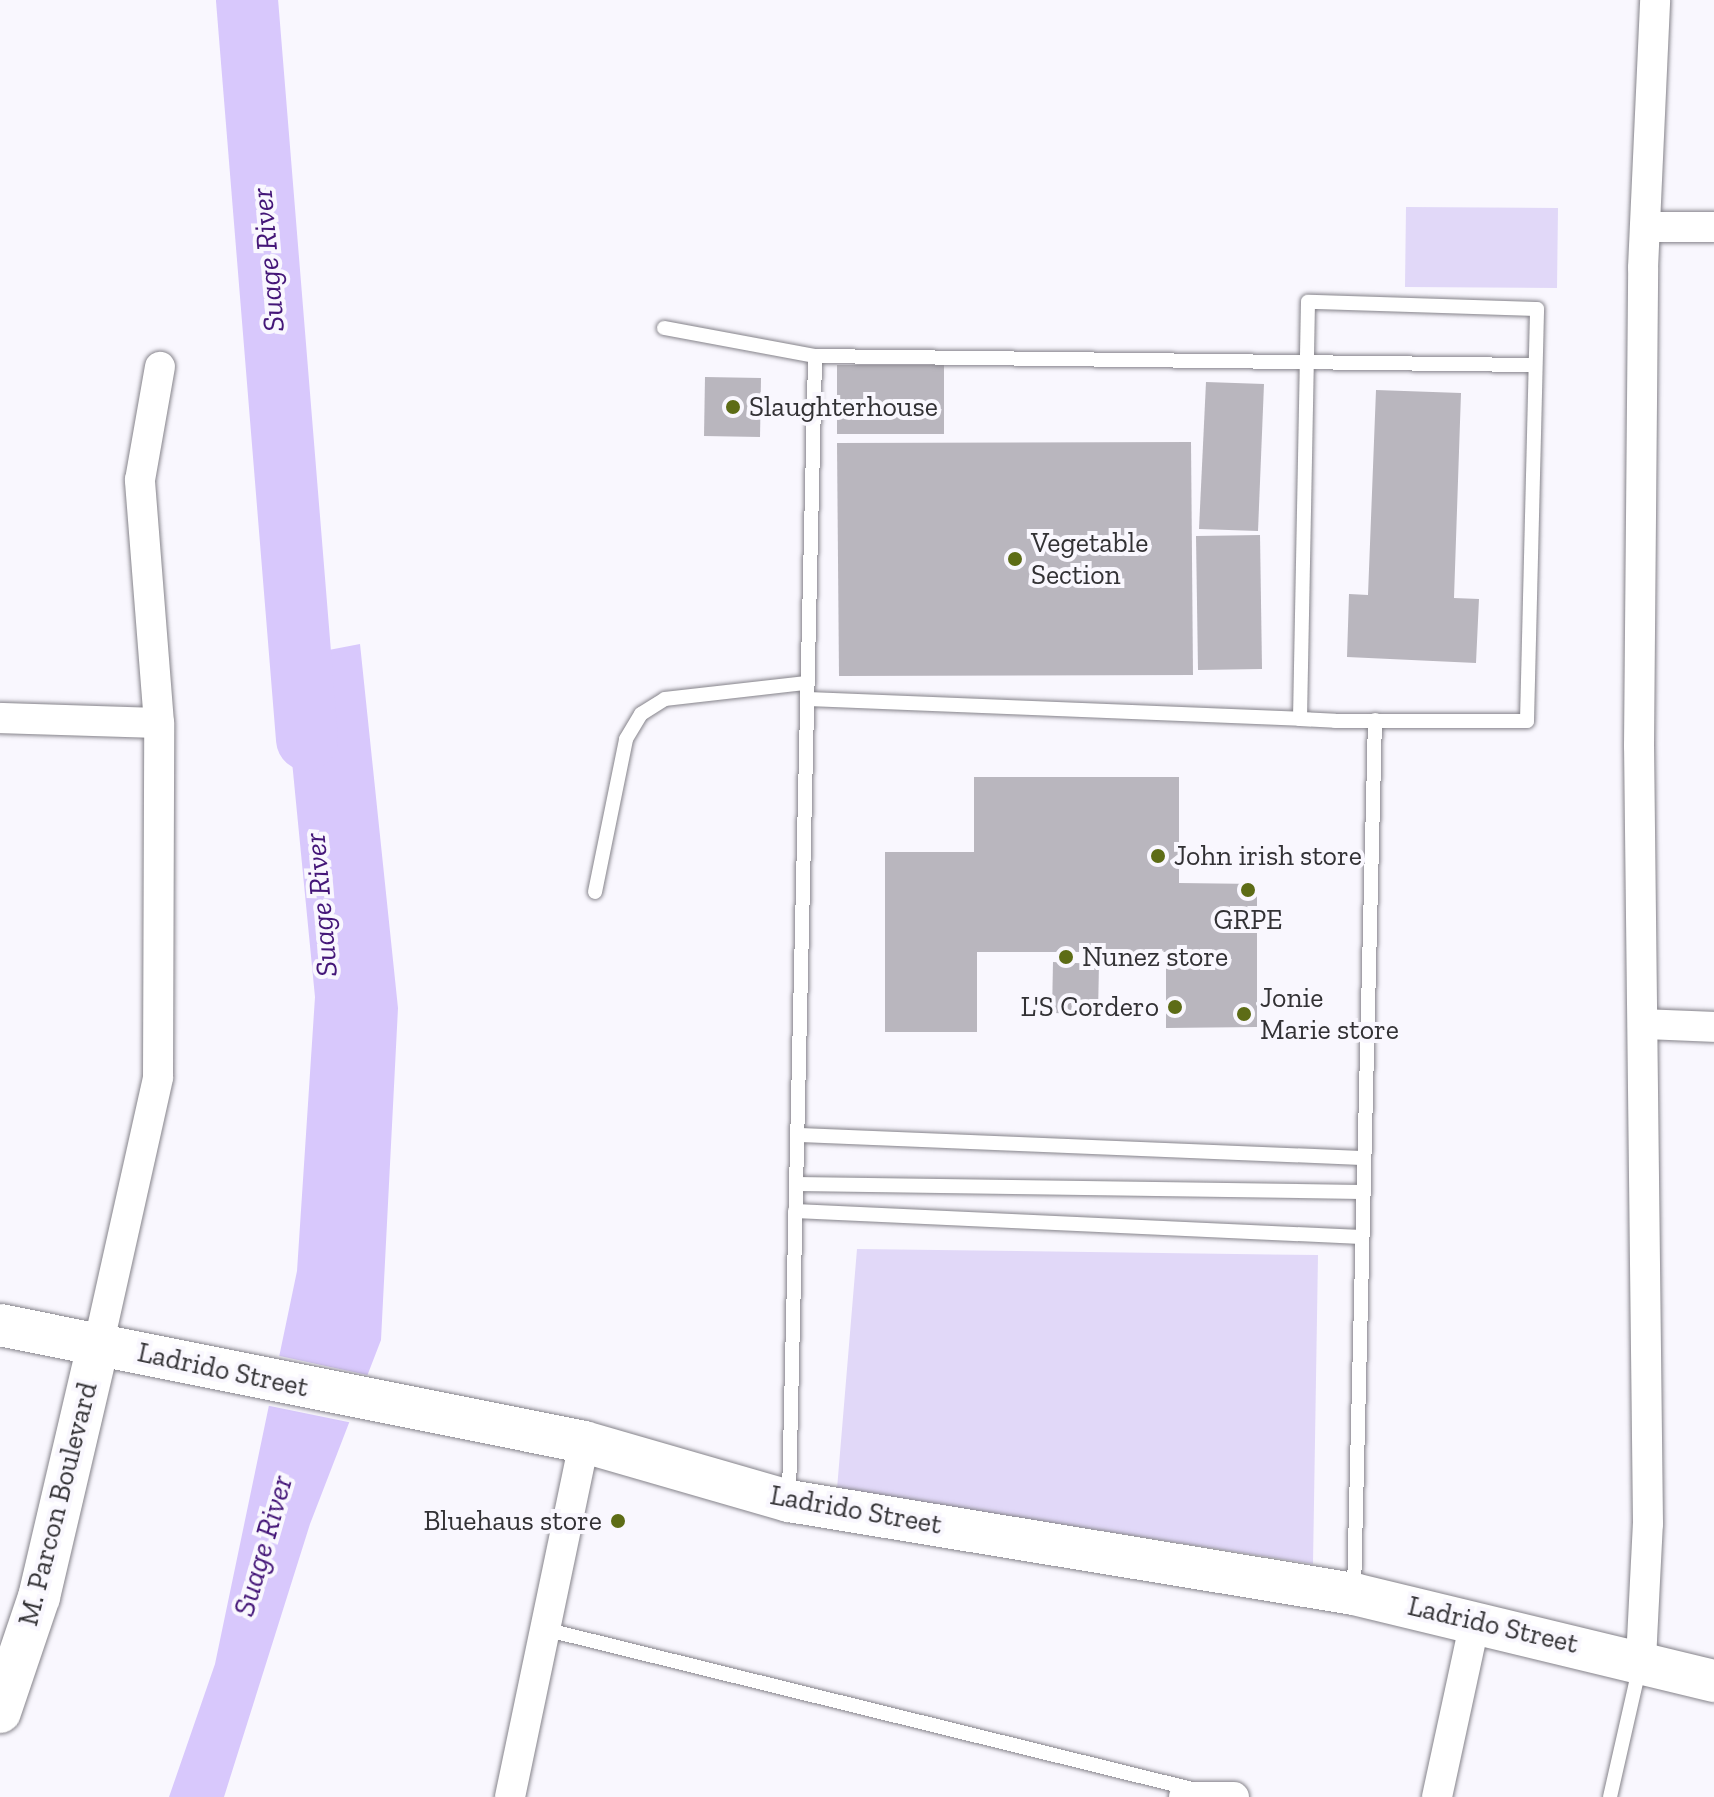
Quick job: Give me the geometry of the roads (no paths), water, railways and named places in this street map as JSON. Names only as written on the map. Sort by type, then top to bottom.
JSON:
[{"type":"street","points":[[1641,1660],[1648,1524],[1643,1024],[1645,227],[1655,0]]},
{"type":"street","points":[[1645,227],[1714,227]]},
{"type":"street","points":[[99,1342],[158,1077],[159,723],[140,480],[160,367]]},
{"type":"street","points":[[0,718],[159,723]]},
{"type":"street","points":[[1643,1024],[1714,1027]]},
{"type":"street","name":"Ladrido Street","points":[[0,1325],[99,1342],[416,1412],[584,1442],[789,1501],[1354,1594],[1641,1660],[1714,1681]]},
{"type":"street","name":"M. Parcon Boulevard","points":[[0,1712],[39,1597],[99,1342]]},
{"type":"street","points":[[510,1797],[584,1442]]},
{"type":"street","points":[[1437,1797],[1475,1621]]},
{"type":"lane","points":[[808,699],[1300,719],[1527,721],[1537,309],[1308,302],[1300,719]]},
{"type":"lane","points":[[664,328],[815,356],[1535,365]]},
{"type":"lane","points":[[789,1501],[795,1211],[800,1135],[806,683],[815,356]]},
{"type":"lane","points":[[595,892],[626,739],[641,714],[665,699],[806,683]]},
{"type":"lane","points":[[1354,1594],[1362,1158],[1375,720]]},
{"type":"lane","points":[[800,1135],[1362,1158]]},
{"type":"lane","points":[[797,1184],[1362,1192]]},
{"type":"lane","points":[[795,1211],[1361,1237]]},
{"type":"lane","points":[[544,1628],[1210,1796]]},
{"type":"lane","points":[[1610,1797],[1641,1660]]},
{"type":"water","points":[[360,644],[398,1008],[381,1340],[310,1524],[224,1797],[169,1797],[215,1664],[297,1271],[315,997],[282,659]]},
{"type":"waterway","name":"Suage River","points":[[247,0],[307,740]]},
{"type":"place","name":"Slaughterhouse","points":[[733,407]]},
{"type":"place","name":"Vegetable Section","points":[[1015,559]]},
{"type":"place","name":"John irish store","points":[[1158,856]]},
{"type":"place","name":"GRPE","points":[[1248,890]]},
{"type":"place","name":"Nunez store","points":[[1066,957]]},
{"type":"place","name":"L'S Cordero","points":[[1175,1007]]},
{"type":"place","name":"Jonie Marie store","points":[[1244,1014]]},
{"type":"place","name":"Bluehaus store","points":[[618,1521]]}]
